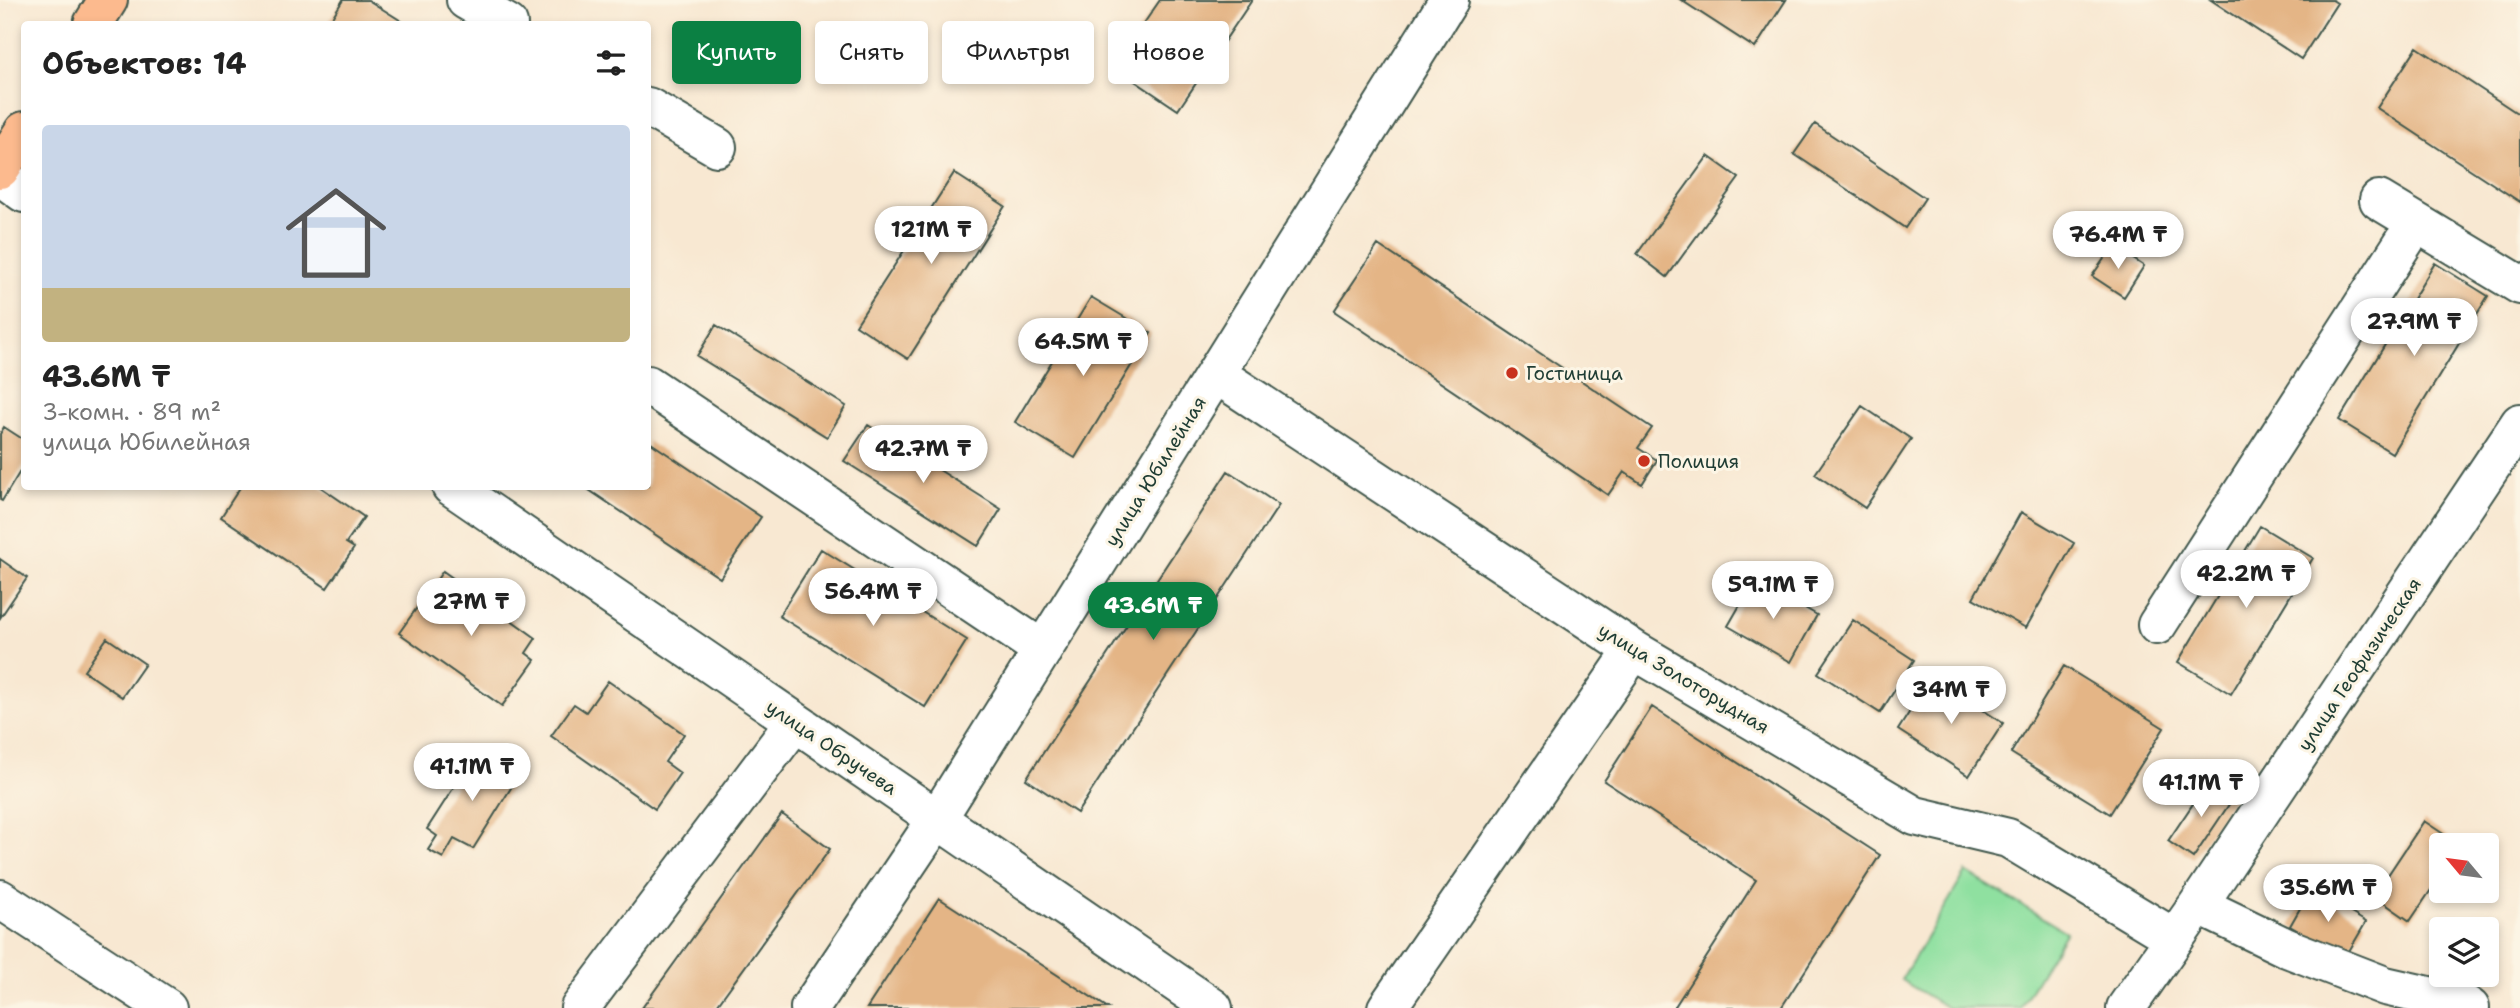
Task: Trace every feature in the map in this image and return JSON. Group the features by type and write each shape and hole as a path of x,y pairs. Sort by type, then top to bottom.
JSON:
{"main road":[{"path":"95,21 108,0"},
{"path":"0,169 21,136"}],"street":[{"name":"улица Юбилейная","path":"810,1008 937,819 1449,0"},
{"path":"468,7 501,21"},
{"path":"651,109 717,147"},
{"path":"0,176 21,191"},
{"path":"2379,200 2520,285"},
{"path":"2157,625 2416,223"},
{"name":"улица Золоторудная","path":"1216,374 1634,650 1915,816 2008,838 2174,938"},
{"path":"651,387 1043,650"},
{"name":"улица Геофизическая","path":"2126,1008 2198,905 2520,423"},
{"name":"улица Обручева","path":"458,490 1213,1008"},
{"path":"1387,1008 1634,650"},
{"path":"580,1008 795,722"},
{"path":"0,899 167,1008"},
{"path":"2198,905 2287,948 2385,986 2464,1004 2470,1008"}],"green space":[{"path":"1966,872 2066,932 2020,1008 1948,1008 1901,980"}],"building":[{"path":"343,0 368,0 401,21 330,21"},
{"path":"1160,0 1252,0 1229,34 1229,21 1146,21"},
{"path":"1681,0 1786,0 1755,48"},
{"path":"2211,0 2332,0 2337,3 2301,59"},
{"path":"2417,47 2520,115 2520,202 2377,108"},
{"path":"1139,84 1195,84 1178,110"},
{"path":"1815,124 1925,198 1905,228 1794,154"},
{"path":"1708,156 1739,178 1667,277 1637,254"},
{"path":"954,173 1005,206 908,359 856,325"},
{"path":"1378,245 1652,428 1638,448 1657,460 1642,484 1624,472 1608,495 1334,311"},
{"path":"2113,246 2144,266 2124,297 2092,276"},
{"path":"2435,263 2488,296 2392,453 2339,420"},
{"path":"1091,297 1151,333 1075,458 1015,422"},
{"path":"716,325 846,406 827,437 697,356"},
{"path":"1862,406 1911,439 1865,508 1815,474"},
{"path":"868,425 1001,509 978,546 844,461"},
{"path":"4,427 21,438 21,470 2,501 0,500 0,434"},
{"path":"651,443 761,517 720,578 589,490 651,490"},
{"path":"1228,471 1279,505 1077,813 1026,779"},
{"path":"238,490 325,490 364,517 346,543 354,548 327,588 221,517"},
{"path":"2021,512 2074,543 2026,628 1973,598"},
{"path":"2260,526 2313,558 2231,694 2178,662"},
{"path":"821,549 967,640 925,707 779,616"},
{"path":"0,559 27,578 0,618"},
{"path":"443,571 536,638 526,653 535,660 502,706 399,633"},
{"path":"1755,579 1817,615 1791,662 1728,626"},
{"path":"1853,620 1914,660 1880,713 1818,673"},
{"path":"107,638 145,664 122,697 84,671"},
{"path":"2064,666 2164,728 2110,814 2011,753"},
{"path":"1932,677 2003,723 1969,776 1898,730"},
{"path":"608,681 684,734 665,762 680,773 655,809 551,736 574,704 586,712"},
{"path":"1652,707 1880,855 1781,1008 1674,1008 1756,880 1604,781"},
{"path":"479,748 519,775 473,849 454,839 443,858 428,850 437,836 427,829"},
{"path":"2209,780 2234,797 2193,858 2168,841"},
{"path":"782,814 830,849 715,1008 642,1008"},
{"path":"2424,821 2442,833 2429,833 2429,893 2410,921 2374,896"},
{"path":"2311,889 2366,922 2345,958 2290,926"},
{"path":"939,898 1108,1008 867,1008"}],"place":[{"name":"Гостиница","path":"1512,373"},
{"name":"Полиция","path":"1644,461"}]}
